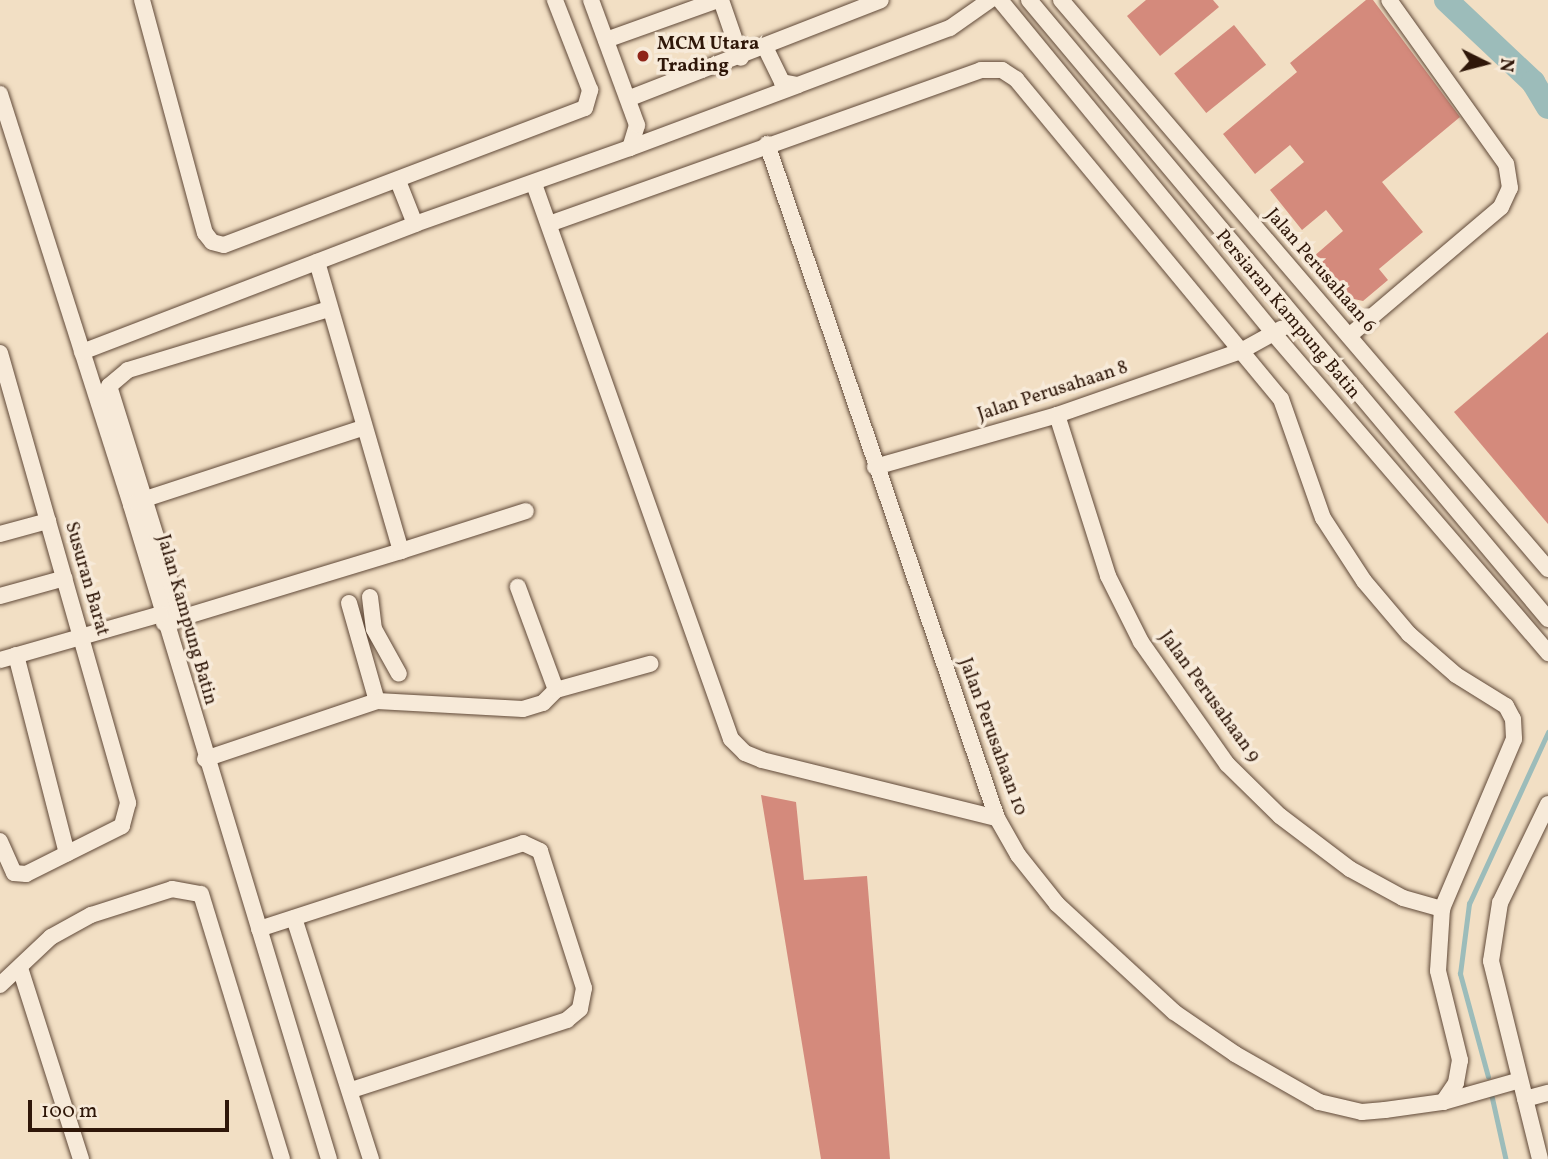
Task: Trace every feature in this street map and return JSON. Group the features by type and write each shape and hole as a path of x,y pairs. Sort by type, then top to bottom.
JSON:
{"street":[{"path":"142,0 205,233 212,242 224,245 585,108 590,90 555,0"},
{"path":"591,0 638,125 630,148"},
{"path":"606,40 720,0 741,58"},
{"path":"630,98 741,58 881,0"},
{"path":"82,352 415,224 534,184 950,28 990,0"},
{"name":"Persiaran Kampung Batin","path":"1000,0 1274,334 1548,653"},
{"name":"Persiaran Kampung Batin","path":"1029,0 1548,619"},
{"name":"Jalan Perusahaan 6","path":"1061,0 1548,569"},
{"path":"1349,336 1501,207 1510,188 1506,164 1389,0"},
{"path":"766,48 782,82 799,85"},
{"path":"549,224 981,69 1002,70 1016,79 1281,399 1323,518 1364,581 1409,634 1456,675 1506,706 1513,719 1514,739 1442,909 1438,971 1460,1060 1456,1083 1443,1102"},
{"name":"Jalan Kampung Batin","path":"0,94 82,352 137,500 163,619 329,1159"},
{"name":"Jalan Perusahaan 10","path":"767,144 875,467 997,818 1018,855 1057,904 1174,1012 1236,1054 1318,1102 1362,1112 1443,1102 1520,1080"},
{"path":"398,181 415,224"},
{"path":"534,184 731,739 744,752 762,760 997,818"},
{"path":"317,262 363,428 401,551"},
{"path":"181,617 137,500 109,386 117,375 329,309"},
{"name":"Jalan Perusahaan 8","path":"875,467 1057,415 1241,351 1274,334 1293,318"},
{"name":"Susuran Barat","path":"0,353 128,803 128,817 122,826 67,854"},
{"name":"Jalan Perusahaan 9","path":"1057,415 1108,576 1141,642 1227,764 1280,816 1350,869 1403,898 1442,909"},
{"path":"137,500 363,428"},
{"path":"0,841 14,873 26,874 67,854 8,658 81,638 181,617 526,511"},
{"path":"0,534 48,521"},
{"path":"0,596 65,578"},
{"path":"518,587 556,690"},
{"path":"370,597 366,630 377,701"},
{"path":"349,603 399,674"},
{"path":"205,759 377,701 523,709 543,703 556,690 650,664"},
{"path":"1540,1159 1494,978 1494,923 1548,804"},
{"path":"259,929 523,843 540,851 546,862 584,988 580,1009 567,1020 351,1090"},
{"path":"0,985 51,937 91,915 172,889 201,894 282,1159"},
{"path":"294,918 371,1159"},
{"path":"20,968 81,1159"},
{"path":"1525,1099 1548,1093"}],"building":[{"path":"1146,0 1213,0 1219,7 1160,56 1127,16"},
{"path":"1366,0 1373,0 1460,117 1382,182 1423,232 1379,269 1388,280 1363,301 1345,297 1313,257 1343,231 1326,210 1302,230 1270,190 1304,162 1290,145 1255,174 1223,134 1297,72 1290,63"},
{"path":"1234,25 1266,65 1206,113 1174,73"},
{"path":"1548,332 1548,524 1454,412"},
{"path":"761,795 796,802 804,880 867,876 890,1159 821,1159"}],"waterway":[{"path":"1446,0 1533,82 1548,107"},
{"path":"1488,1077 1460,974 1469,904 1548,732"},
{"path":"1492,1096 1506,1159"}],"place":[{"name":"MCM Utara Trading","path":"643,56"}]}
